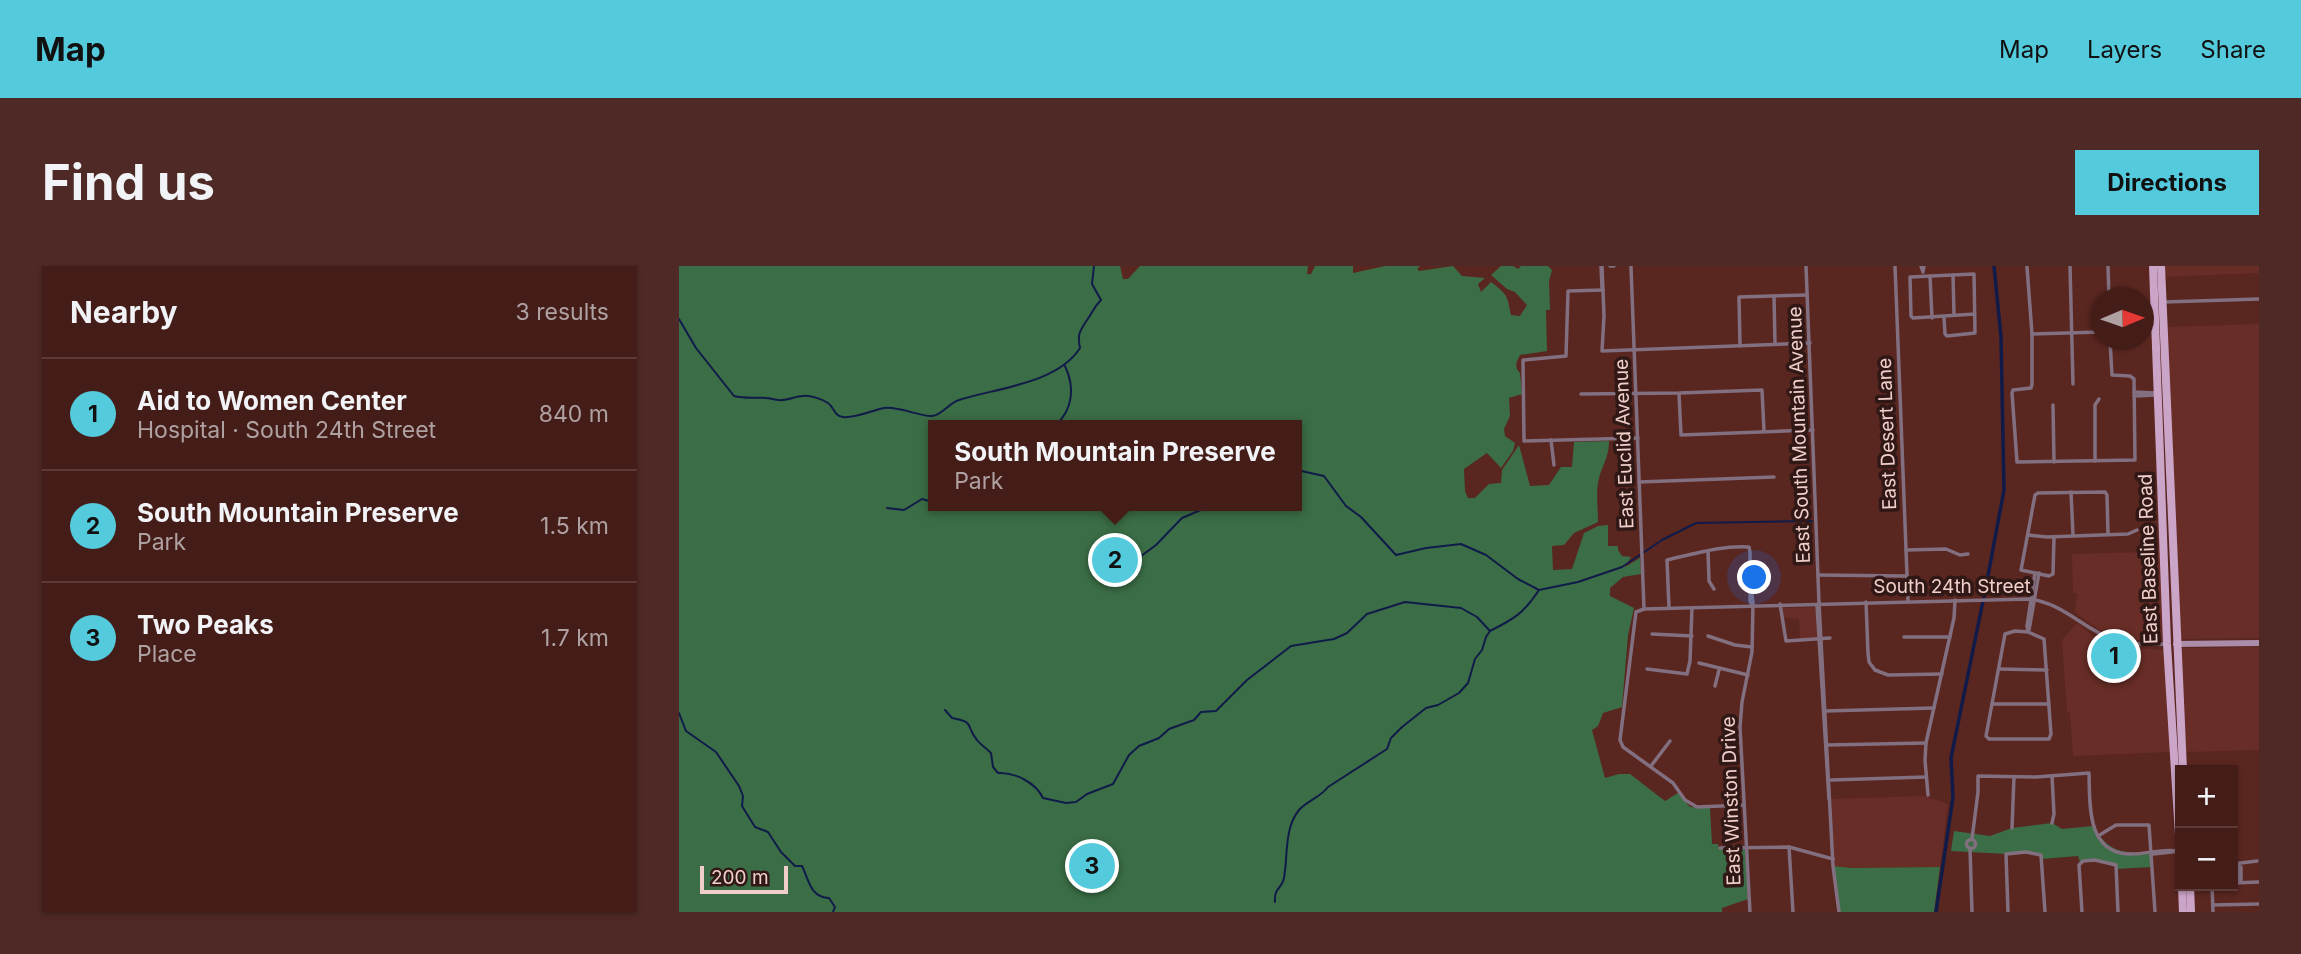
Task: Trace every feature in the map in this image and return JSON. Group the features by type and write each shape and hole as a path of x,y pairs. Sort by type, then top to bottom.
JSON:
{"main road":[{"name":"East Baseline Road","path":"2155,267 2157,296 2162,302 2161,393 2177,765"},
{"name":"East Baseline Road","path":"2155,267 2154,312 2160,344"},
{"path":"2154,312 2162,302"},
{"name":"South 24th Street","path":"2171,644 2259,643"},
{"name":"East Baseline Road","path":"2176,732 2182,765"},
{"path":"2182,891 2183,912"},
{"path":"2190,891 2191,912"}],"street":[{"path":"1602,266 1602,351 1810,343"},
{"name":"East Euclid Avenue","path":"1631,266 1644,609"},
{"name":"East South Mountain Avenue","path":"1806,266 1819,603 1833,859 1839,912"},
{"name":"East Desert Lane","path":"1895,266 1907,601"},
{"path":"1922,266 1923,274"},
{"path":"2070,266 2073,384"},
{"path":"2108,266 2109,287"},
{"path":"2027,267 2032,334 2031,388 2013,390 2017,462 2136,460 2132,377 2112,375 2111,350"},
{"path":"1944,317 1947,336 1975,333 1975,314 1974,274 1923,274 1910,277 1913,318 1975,314"},
{"path":"1954,275 1954,315"},
{"path":"1930,276 1932,317"},
{"path":"1603,290 1568,291 1566,356 1523,359 1524,440 1638,438"},
{"path":"1740,346 1739,297 1807,295"},
{"path":"1774,296 1775,344"},
{"path":"2162,302 2259,299"},
{"path":"2032,334 2091,332"},
{"path":"1581,394 1762,390 1764,431"},
{"path":"2134,394 2153,391 2161,393"},
{"path":"1679,393 1681,435 1813,430"},
{"path":"2095,461 2095,405 2098,399"},
{"path":"2053,405 2054,462"},
{"path":"1551,440 1554,465"},
{"path":"1639,482 1775,477"},
{"path":"2071,492 2073,536"},
{"path":"2054,537 2053,574 2021,570 2035,495 2105,492 2108,495 2108,534"},
{"path":"2027,535 2054,537 2128,534 2137,530"},
{"name":"East Winston Drive","path":"1708,551 1749,547 1752,647 1742,702 1741,727 1750,912"},
{"path":"1906,550 1945,549 1960,555 1968,554"},
{"path":"1669,608 1667,560 1708,551 1709,581 1714,589"},
{"path":"2028,632 2037,573"},
{"path":"1818,575 1856,578 1907,576"},
{"name":"South 24th Street","path":"1651,766 1623,747 1619,740 1636,612 1644,609 2033,599 2063,609 2090,628 2114,640 2130,644 2171,644"},
{"path":"1928,795 1926,743 1950,637 1955,600"},
{"path":"1866,602 1869,662 1875,670 1888,675 1942,674"},
{"path":"1780,604 1786,641 1830,638"},
{"path":"1647,669 1687,674 1692,636 1692,608"},
{"path":"2015,631 2028,632 2044,639 2050,738 1998,740 1987,737 2005,634 2015,631"},
{"path":"1652,634 1692,636"},
{"path":"1708,636 1735,645 1752,647"},
{"path":"1904,638 1950,637"},
{"path":"1699,663 1748,675"},
{"path":"1999,669 2047,670"},
{"path":"1715,686 1719,670"},
{"path":"1870,674 1875,670"},
{"path":"1823,673 1832,673"},
{"path":"1991,704 2049,704"},
{"path":"1825,711 1934,708"},
{"path":"1670,741 1651,766 1673,783 1690,805 1744,805"},
{"path":"1827,745 1926,743"},
{"path":"1972,912 1970,848 1975,845 1972,839 1978,776 2089,773 2091,820 2098,836 2107,846 2119,852 2175,854 2180,851 2151,853"},
{"path":"2052,776 2052,823"},
{"path":"1829,780 1927,777"},
{"path":"2012,828 2014,777"},
{"path":"2098,836 2116,825 2149,825 2155,912"},
{"path":"1720,848 1789,847 1833,859"},
{"path":"1789,847 1793,912"},
{"path":"2008,912 2006,854 2026,852 2041,855 2045,912"},
{"path":"2082,912 2080,862 2095,860 2116,865 2118,912"},
{"path":"2257,861 2239,864 2240,882 2259,882"},
{"path":"2212,891 2213,912"},
{"path":"2213,905 2259,904"}],"shaded area":[{"path":"2163,266 2259,266 2259,273 2164,277"},
{"path":"2259,324 2259,638 2180,639 2165,327"},
{"path":"2146,549 2161,549 2162,640 2136,640 2114,636 2092,625 2075,612 2077,593 2073,593 2072,554 2146,552"},
{"path":"1815,607 1817,638 1800,638 1799,619 1783,618 1783,608"},
{"path":"2077,623 2094,637 2114,646 2164,650 2171,752 2073,756 2062,640"},
{"path":"2259,647 2259,750 2186,752 2179,650"},
{"path":"1925,796 1948,804 1940,867 1833,866 1830,799"}],"green space":[{"path":"679,266 1120,266 1123,279 1128,279 1140,266 1308,266 1307,274 1311,274 1315,266 1353,266 1353,273 1385,266 1420,266 1417,269 1419,271 1453,266 1462,276 1485,278 1478,284 1481,292 1491,282 1506,296 1511,315 1520,316 1527,305 1515,292 1507,289 1491,275 1501,266 1518,269 1521,266 1548,266 1552,270 1549,281 1550,310 1546,310 1547,351 1520,355 1517,363 1522,394 1509,398 1510,416 1504,429 1505,436 1515,443 1513,451 1501,468 1487,453 1464,469 1465,491 1468,498 1475,498 1489,484 1501,483 1502,470 1519,445 1530,486 1549,485 1561,467 1572,467 1574,442 1609,441 1598,483 1598,522 1574,533 1564,545 1552,546 1553,570 1572,569 1584,533 1598,526 1608,525 1608,546 1618,546 1622,556 1631,557 1625,567 1640,558 1641,574 1623,577 1610,588 1610,596 1634,608 1628,635 1622,707 1603,713 1598,726 1592,730 1605,778 1630,774 1665,801 1678,793 1690,807 1710,808 1712,844 1718,844 1719,849 1745,848 1748,899 1722,908 1722,912 679,912"},
{"path":"2052,823 2062,829 2093,826 2105,842 2117,850 2152,853 2152,867 2116,869 2115,865 2100,861 2080,862 2078,856 2042,859 2041,855 2026,852 2006,854 1951,851 1954,831 1990,836 2012,828"},
{"path":"1833,866 1940,867 1934,912 1839,912"}],"waterway":[{"path":"679,319 696,348 734,396 780,400 800,396 812,397 828,403 843,417 890,408 932,416 959,400 1041,377 1070,360 1080,348 1081,330 1101,300 1092,284 1094,266"},
{"path":"1984,597 2004,490 2001,337 1994,266"},
{"path":"1061,420 1071,397 1065,366"},
{"path":"1302,471 1324,476 1346,506 1361,517 1396,555 1461,544 1486,555 1518,579 1539,590 1578,582 1622,567 1662,540 1696,523 1812,521"},
{"path":"887,508 904,510 922,499 928,501"},
{"path":"1133,562 1156,545 1182,518 1198,511"},
{"path":"945,710 952,718 967,723 973,735 991,753 993,767 998,773 1011,774 1024,780 1043,798 1066,803 1076,802 1087,794 1113,784 1129,755 1139,746 1159,738 1169,729 1194,720 1201,712 1216,711 1247,680 1291,646 1334,639 1347,633 1367,614 1405,602 1461,608 1477,617 1490,631 1518,615 1539,590"},
{"path":"1936,912 1953,797 1951,758 1983,601"},
{"path":"1275,902 1276,893 1284,878 1291,825 1299,810 1328,787 1387,749 1391,738 1426,708 1438,705 1459,693 1468,683 1475,659 1490,631"},
{"path":"679,713 686,731 716,752 739,786 743,796 742,806 755,827 768,832 781,852 795,866 802,866 814,891 829,898 835,907 833,912"}],"place":[{"name":"South Mountain Preserve","path":"1115,560"},
{"name":"Aid to Women Center","path":"2114,656"},
{"name":"Two Peaks","path":"1092,866"}]}
